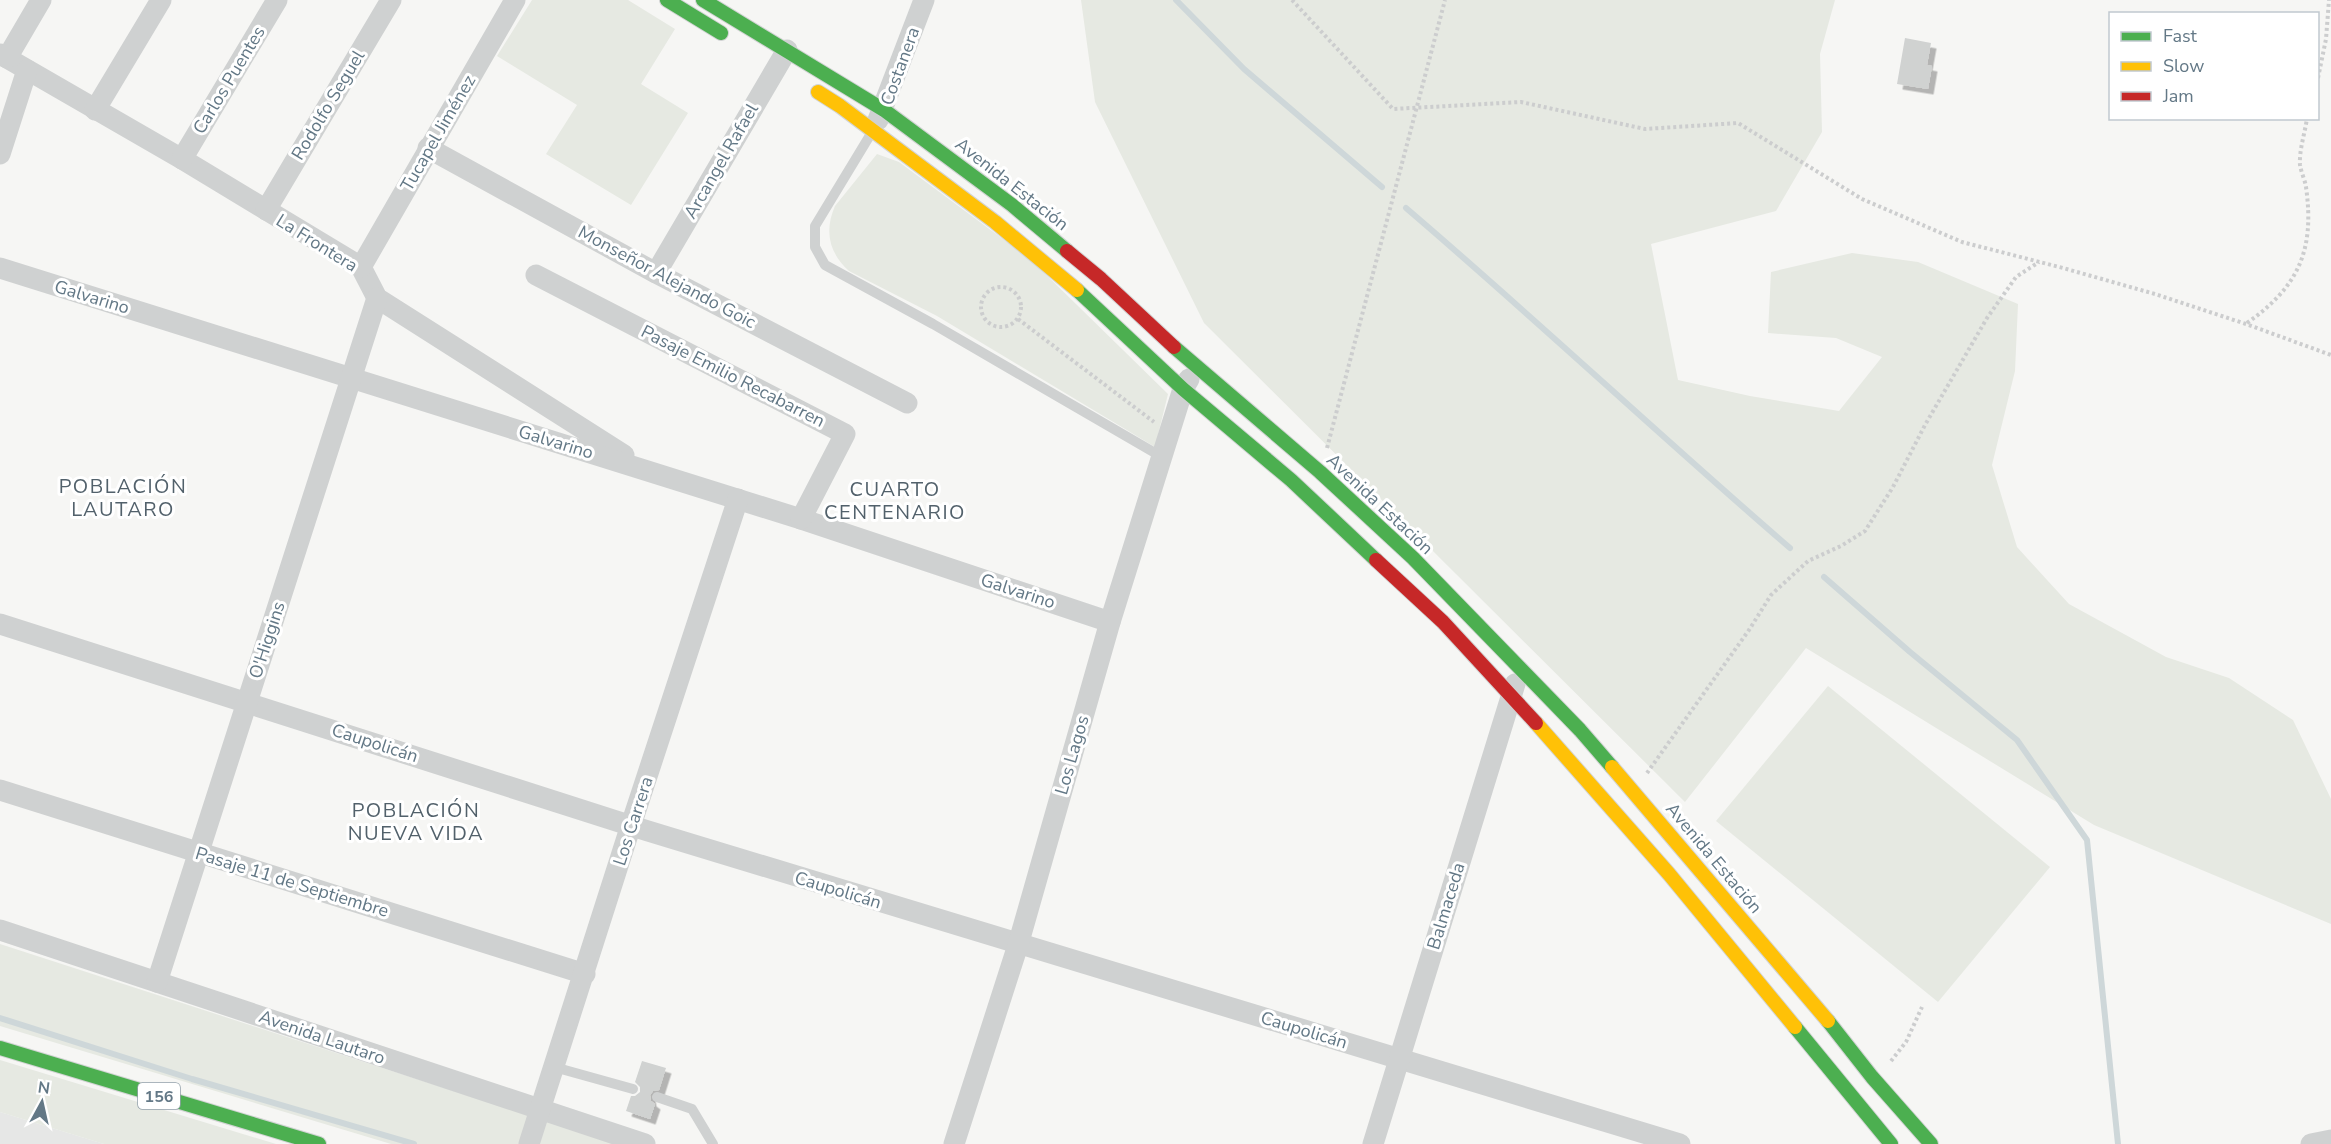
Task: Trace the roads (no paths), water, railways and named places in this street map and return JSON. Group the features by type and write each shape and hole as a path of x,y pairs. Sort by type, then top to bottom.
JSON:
{"main road":[{"path":"667,0 734,41"},
{"name":"Avenida Estación","path":"703,0 779,63 884,110 1012,205 1101,279 1196,368 1320,472 1413,558 1580,730 1634,791 1817,1006 1872,1077 1931,1144"},
{"path":"804,83 840,106 995,222 1084,297 1183,389 1291,480 1443,622 1511,694 1676,882 1891,1144"},
{"name":"156","path":"0,1048 319,1144"}],"street":[{"path":"3,56 41,0"},
{"path":"95,110 161,0"},
{"name":"Carlos Puentes","path":"182,159 277,0"},
{"name":"Rodolfo Seguel","path":"266,210 391,0"},
{"name":"Tucapel Jiménez","path":"361,267 515,0"},
{"name":"Costanera","path":"873,131 884,110 924,0"},
{"name":"La Frontera","path":"3,56 182,159 361,267 376,298"},
{"name":"Arcangel Rafael","path":"656,273 779,63"},
{"path":"0,154 27,70"},
{"name":"Monseñor Alejando Goic","path":"428,148 656,273 907,403"},
{"name":"Galvarino","path":"0,268 648,470 1110,622"},
{"name":"Pasaje Emilio Recabarren","path":"536,275 845,434 801,519"},
{"path":"376,298 648,470"},
{"name":"O'Higgins","path":"157,982 376,298"},
{"name":"Los Lagos","path":"954,1144 1018,945 1110,622 1161,457 1183,389 1196,368"},
{"name":"Los Carrera","path":"529,1144 585,974 630,825 738,499"},
{"name":"Caupolicán","path":"0,624 630,825 1018,945 1680,1144"},
{"name":"Balmaceda","path":"1373,1144 1520,669"},
{"name":"Pasaje 11 de Septiembre","path":"0,790 585,974"},
{"path":"1614,811 1634,791"},
{"name":"Avenida Lautaro","path":"0,930 645,1144"},
{"path":"2311,1144 2331,1140"}],"lane":[{"path":"873,131 815,226 815,247 825,266 933,324 1161,457"},
{"path":"554,1066 633,1089"},
{"path":"657,1097 692,1109 712,1144"}],"waterway":[{"path":"1176,0 1244,69 1382,187"},
{"path":"1406,208 1790,548"},
{"path":"1824,577 1910,652 2017,740 2087,840 2118,1144"},
{"path":"0,1018 192,1079 414,1144"}],"district":[{"name":"POBLACIÓN LAUTARO","path":"123,498"},
{"name":"CUARTO CENTENARIO","path":"895,500"},
{"name":"POBLACIÓN NUEVA VIDA","path":"416,822"}]}
